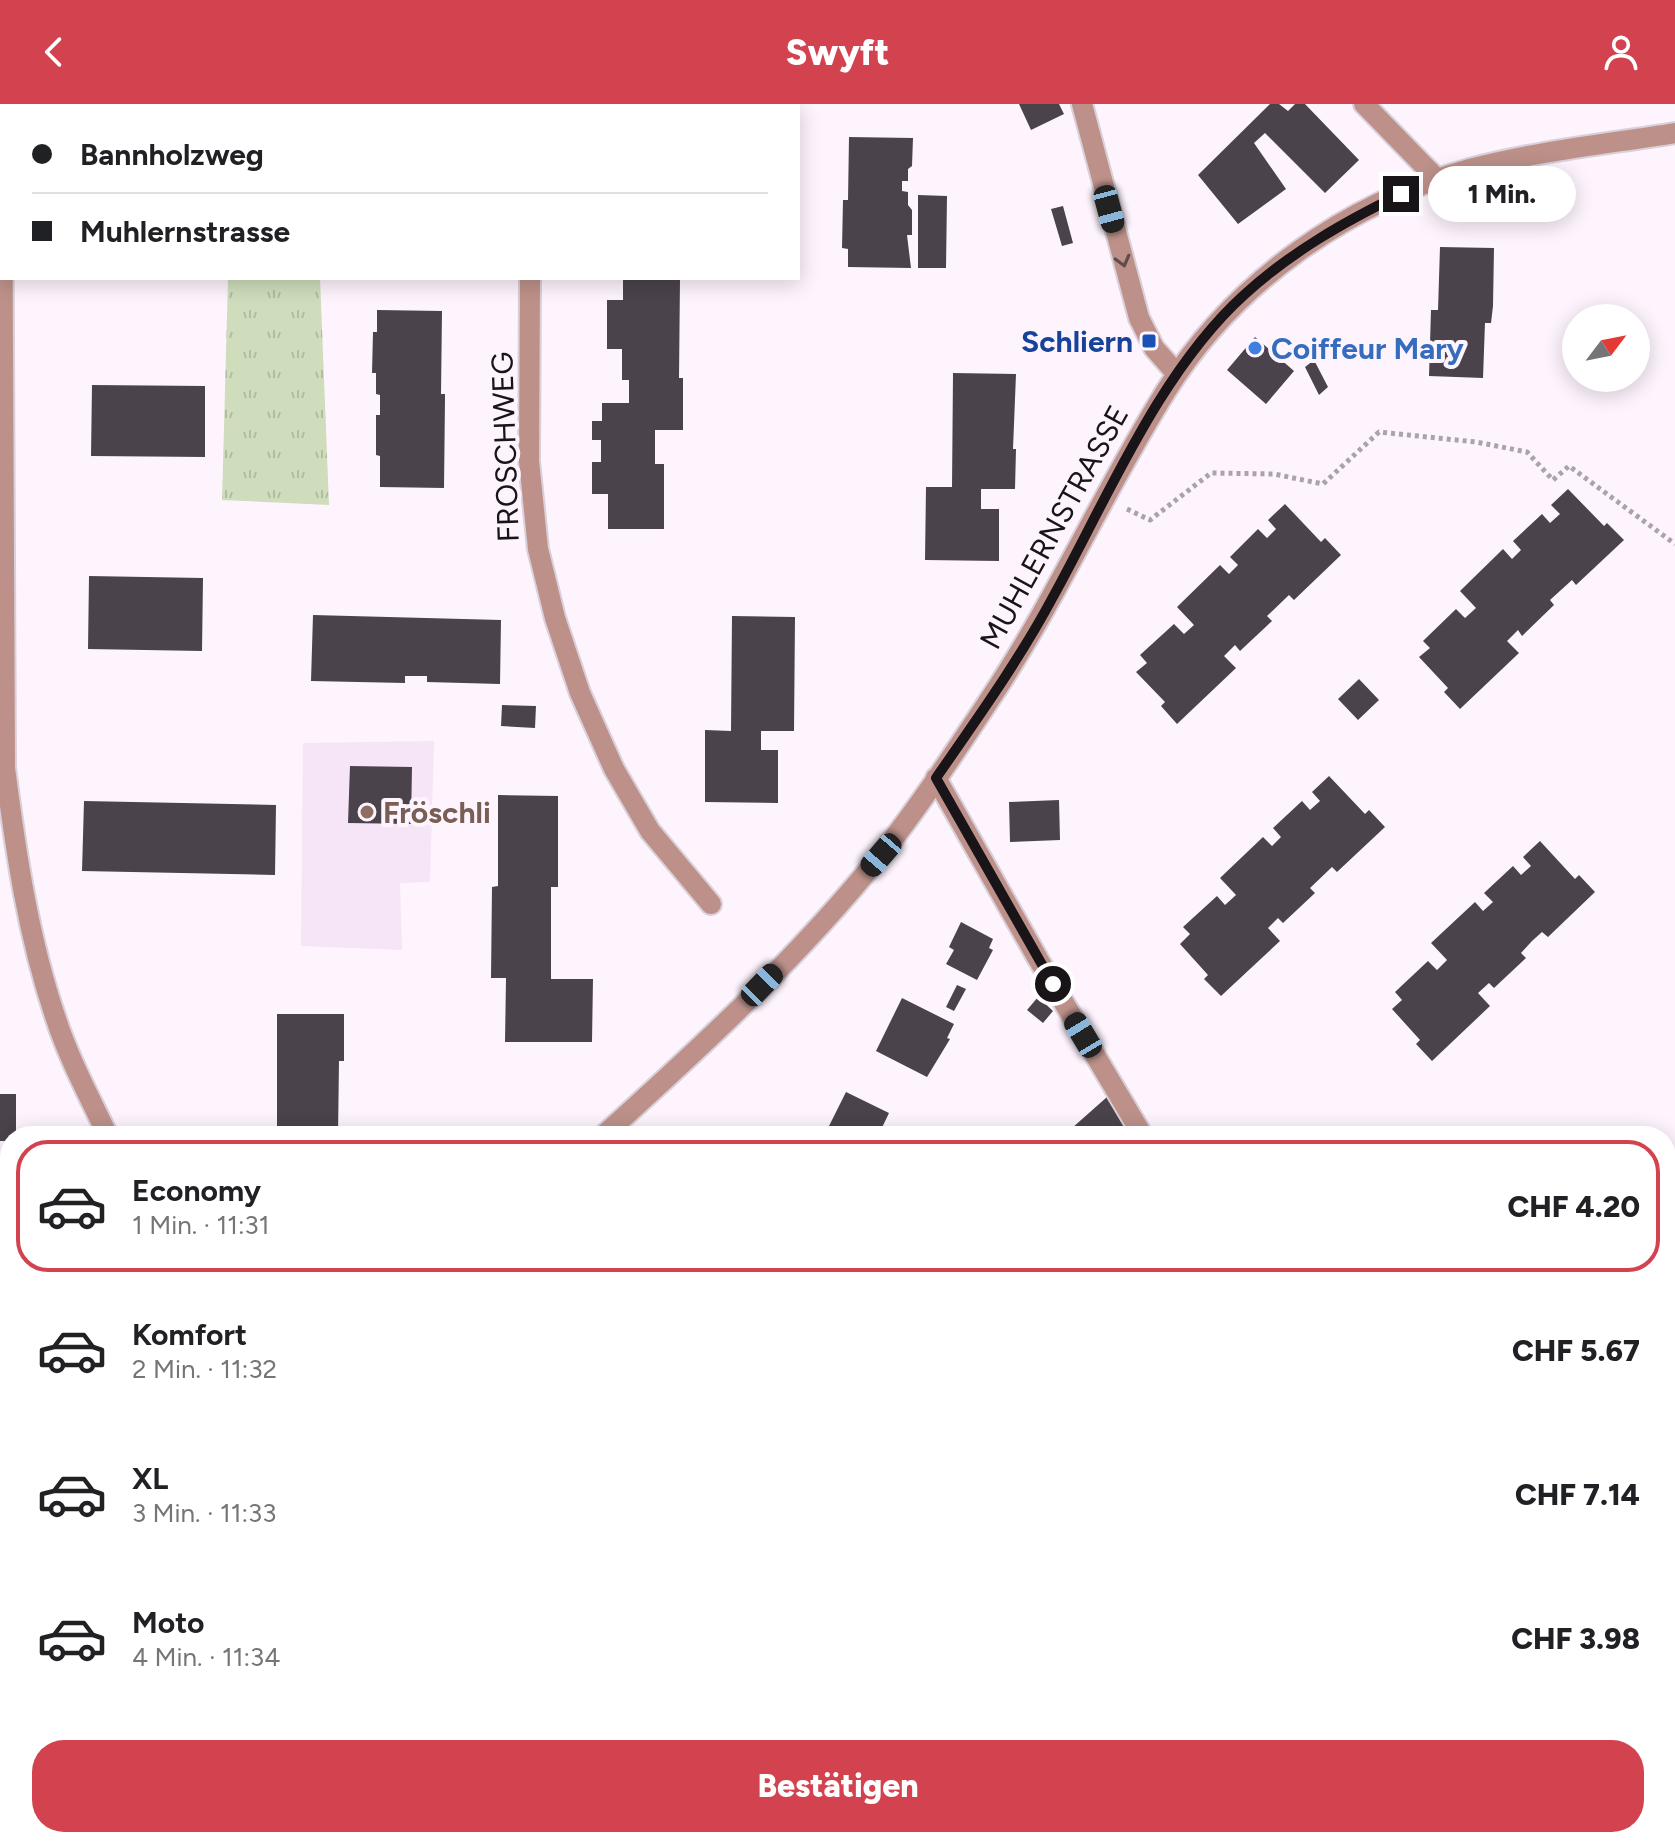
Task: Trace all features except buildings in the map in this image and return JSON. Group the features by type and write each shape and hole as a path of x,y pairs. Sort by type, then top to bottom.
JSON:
{"street":[{"path":"1082,104 1139,318 1154,348 1177,374"},
{"path":"1364,104 1438,180"},
{"name":"MUHLERNSTRASSE","path":"617,1126 718,1031 828,917 881,855 991,698 1052,599 1177,374 1213,327 1243,296 1289,257 1338,225 1401,194 1438,180 1511,160 1675,133"},
{"path":"3,280 5,768 17,867 33,943 56,1021 103,1126"},
{"name":"FROSCHWEG","path":"530,280 529,461 538,549 555,618 580,693 614,769 650,831 711,904"},
{"path":"936,778 1137,1126"}],"path":[{"path":"1106,499 1150,520 1211,473 1274,474 1323,484 1379,432 1395,433 1476,442 1527,452 1553,480 1569,466 1675,544"}],"shaded area":[{"name":"Fröschli","path":"434,741 430,882 400,883 402,950 301,946 303,743"}],"green space":[{"path":"228,280 320,280 329,505 222,500"}],"place":[{"name":"Schliern","path":"1149,341"},
{"name":"Coiffeur Mary","path":"1255,348"},
{"name":"Fröschli","path":"367,812"}],"route":[{"path":"1053,984 936,778 991,698 1052,599 1143,430 1193,352 1243,296 1289,257 1338,225 1401,194"}]}
